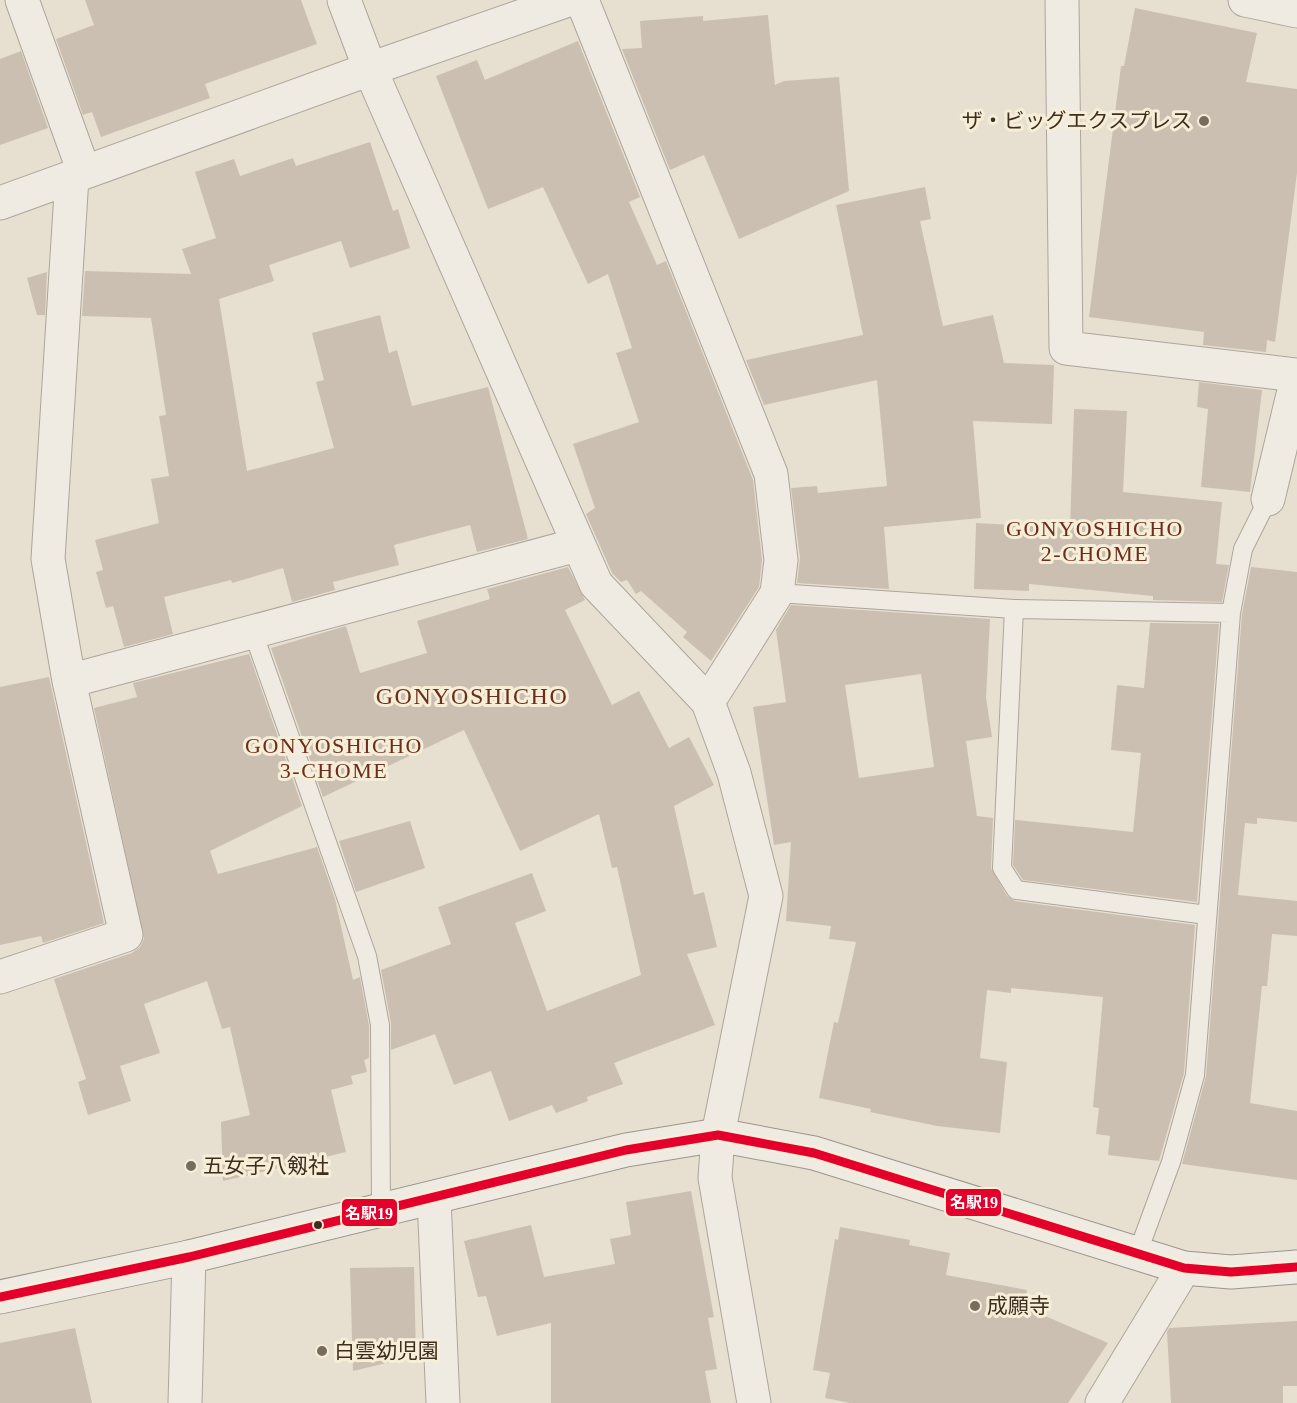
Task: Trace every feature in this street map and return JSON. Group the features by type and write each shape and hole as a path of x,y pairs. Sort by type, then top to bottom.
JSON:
{"street":[{"path":"0,976 126,935 69,681 48,560 78,175 22,0"},
{"path":"344,0 370,69 596,584 708,702 734,773 766,896 718,1135 715,1178 754,1403"},
{"path":"0,203 568,0"},
{"path":"582,0 771,474 781,560 777,593 708,702"},
{"path":"1062,0 1066,348 1297,376 1268,499"},
{"path":"1245,0 1297,11"},
{"path":"69,681 577,545"},
{"path":"0,1297 189,1257 626,1150 718,1135 814,1153 1184,1268 1231,1272 1297,1267"},
{"path":"434,1198 443,1403"},
{"path":"184,1403 189,1257"},
{"path":"1102,1403 1184,1268"}],"lane":[{"path":"1138,1252 1171,1162 1195,1075 1231,613 1243,549 1268,499"},
{"path":"777,593 1014,609 1231,613"},
{"path":"1014,609 1002,868 1016,890 1207,915"},
{"path":"253,632 367,956 380,1025 381,1210"}],"building":[{"path":"85,0 301,0 317,44 205,84 210,98 101,137 92,112 83,115 56,39 94,25"},
{"path":"1135,8 1257,33 1246,82 1297,89 1297,173 1275,342 1267,340 1266,352 1203,345 1204,332 1089,317 1121,66 1124,66"},
{"path":"768,15 775,85 784,81 839,77 849,191 739,239 704,155 670,170 622,49 642,48 640,21 703,16 703,21"},
{"path":"578,41 640,197 629,202 657,265 666,261 753,480 762,560 759,587 711,661 683,637 687,632 641,591 636,594 627,580 621,582 612,573 586,514 595,508 573,444 639,422 616,353 632,348 608,274 588,284 543,187 488,209 436,76 477,60 485,80"},
{"path":"21,51 48,128 0,145 0,59"},
{"path":"370,142 393,211 398,209 410,248 350,268 341,241 269,265 274,281 219,299 247,471 334,448 316,382 324,380 312,333 380,315 389,353 397,350 412,406 488,387 528,539 477,552 470,525 394,545 399,565 333,582 335,590 292,602 283,568 232,583 231,580 164,597 173,634 124,647 113,606 106,608 96,572 103,570 95,540 159,523 151,479 169,476 159,416 166,415 151,318 82,316 85,271 191,274 182,249 216,238 195,172 234,159 240,176 293,158 296,166"},
{"path":"925,187 931,219 920,221 943,326 993,315 1004,363 1054,365 1052,424 973,421 981,518 884,527 889,589 797,583 800,558 791,488 817,486 818,493 887,486 877,380 764,405 746,360 863,335 836,205"},
{"path":"47,272 45,315 37,315 27,278"},
{"path":"1199,382 1262,390 1250,492 1201,487 1208,409 1197,407"},
{"path":"1074,409 1127,411 1123,492 1222,502 1216,564 1229,565 1222,602 1153,600 1153,596 1029,584 1029,591 974,589 976,523 1070,528"},
{"path":"568,567 585,600 565,610 612,705 639,691 669,748 689,737 714,785 674,806 694,895 704,892 717,947 687,954 715,1025 614,1063 623,1084 587,1097 588,1101 556,1113 552,1105 509,1121 491,1071 454,1085 435,1034 391,1050 391,1023 381,970 451,944 438,907 532,873 546,911 515,923 547,1011 641,975 617,867 612,868 599,814 520,851 464,730 323,797 271,648 346,626 360,673 427,653 417,621 490,599 487,589"},
{"path":"1251,567 1297,572 1297,822 1257,818 1257,824 1245,823 1238,895 1297,901 1297,936 1272,934 1267,986 1262,986 1250,1103 1297,1111 1297,1180 1182,1164 1206,1076 1242,614"},
{"path":"791,605 990,619 986,698 992,737 966,741 977,816 993,818 991,868 1007,896 1015,901 1195,925 1184,1073 1159,1161 1108,1155 1110,1136 1096,1134 1099,1108 1093,1107 1103,997 1011,988 1011,993 987,990 980,1058 1007,1062 1000,1133 937,1126 870,1112 871,1109 819,1098 834,1022 838,1023 856,942 829,939 831,926 786,921 791,842 774,845 753,707 786,702 776,630","holes":["921,674 934,767 859,778 845,685"]},
{"path":"1150,623 1219,624 1197,902 1023,880 1013,865 1015,820 1133,832 1141,753 1111,750 1117,685 1144,688"},
{"path":"249,654 302,806 210,851 218,874 317,847 335,899 353,980 360,977 369,1026 369,1058 364,1060 367,1072 351,1076 353,1084 331,1090 346,1152 223,1181 221,1122 250,1115 230,1027 222,1029 207,981 144,1004 160,1053 120,1066 131,1101 88,1115 78,1082 86,1079 54,979 132,953 140,947 144,939 94,708 137,697 133,683"},
{"path":"49,677 104,923 43,943 41,936 0,945 0,687"},
{"path":"410,821 425,868 356,892 339,841"},
{"path":"691,1191 714,1317 708,1318 717,1369 705,1371 711,1403 551,1403 551,1323 497,1336 486,1296 478,1297 464,1241 531,1225 544,1277 615,1264 610,1239 631,1235 626,1202"},
{"path":"840,1227 910,1240 909,1245 950,1253 946,1275 1027,1290 1024,1307 1108,1343 1068,1403 850,1403 825,1398 830,1373 813,1370 835,1239 838,1240"},
{"path":"414,1267 416,1356 353,1371 350,1268"},
{"path":"1297,1321 1297,1386 1283,1386 1283,1403 1171,1403 1167,1332 1169,1328"},
{"path":"75,1328 92,1403 0,1403 0,1343"}],"transit line":[{"name":"名駅19","path":"0,1297 189,1257 626,1150 718,1135 814,1153 1184,1268 1231,1272 1297,1267"}],"place":[{"name":"ザ・ビッグエクスプレス","path":"1204,121"},
{"name":"五女子八剱社","path":"191,1166"},
{"name":"成願寺","path":"975,1306"},
{"name":"白雲幼児園","path":"322,1351"}],"district":[{"name":"GONYOSHICHO 2-CHOME","path":"1095,540"},
{"name":"GONYOSHICHO","path":"472,696"},
{"name":"GONYOSHICHO 3-CHOME","path":"334,758"}]}
